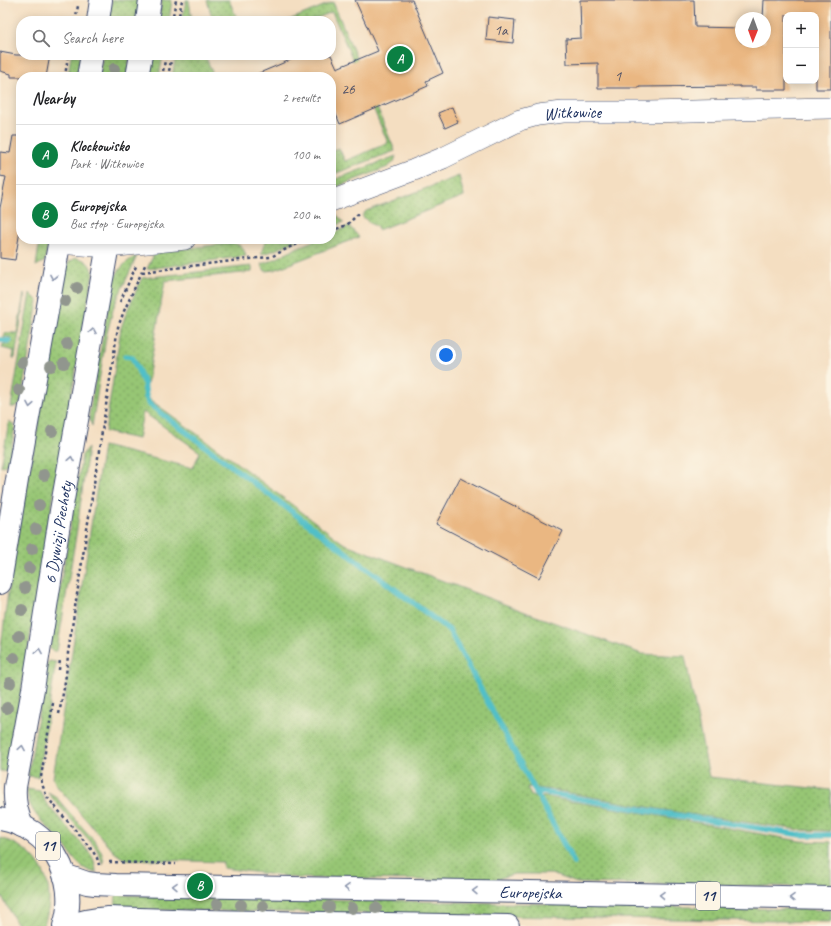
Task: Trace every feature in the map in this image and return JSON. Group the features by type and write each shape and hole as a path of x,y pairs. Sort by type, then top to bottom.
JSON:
{"main road":[{"path":"99,16 101,0"},
{"path":"148,16 150,0"},
{"path":"89,72 91,60"},
{"path":"138,72 140,60"},
{"path":"0,583 58,244"},
{"name":"6 Dywizji Piechoty","path":"22,826 16,810 15,787 108,244"},
{"name":"11","path":"0,819 16,823 36,835 55,855 64,875 68,891 68,902 64,926"},
{"name":"Europejska","path":"64,875 95,884 831,898"},
{"name":"Europejska","path":"69,926 78,922 108,918 508,926"}],"street":[{"name":"Witkowice","path":"336,199 443,158 520,120 538,114 564,112 648,112 831,108"}],"path":[{"path":"76,16 79,0"},
{"path":"173,16 176,0"},
{"path":"179,16 182,0"},
{"path":"66,72 67,60"},
{"path":"163,72 165,60"},
{"path":"169,72 171,60"},
{"path":"142,272 271,257 298,244"},
{"path":"58,714 65,679 118,327 147,259"},
{"path":"117,308 138,261"},
{"path":"58,677 60,657"},
{"path":"54,700 41,777 44,792 49,800 95,854 99,866"},
{"path":"109,862 178,864"}],"green space":[{"path":"112,0 140,0 137,16 109,16"},
{"path":"162,0 172,0 170,16 159,16"},
{"path":"186,0 189,0 191,16 183,16"},
{"path":"207,0 229,0 236,16 212,16"},
{"path":"333,2 395,151 336,173 336,149 339,148 345,161 388,143 336,21 336,16 334,16 332,12 322,16 299,16"},
{"path":"70,60 80,60 78,72 69,72"},
{"path":"102,60 129,60 128,72 100,72"},
{"path":"151,60 162,60 160,72 149,72"},
{"path":"175,60 207,60 212,72 173,72"},
{"path":"396,156 394,162 388,167 336,187 336,179"},
{"path":"459,176 464,196 378,230 376,226 371,224 362,216 366,211"},
{"path":"336,214 344,222 336,225"},
{"path":"349,226 359,237 274,270 265,271 261,264 273,260 306,244 336,244 336,232"},
{"path":"39,244 48,244 45,261 36,266"},
{"path":"236,244 242,247 246,256 147,269 155,252"},
{"path":"264,244 289,244 276,250 261,254"},
{"path":"137,256 114,306 106,337 92,426 89,415 112,284 122,267 128,261"},
{"path":"76,258 87,262 93,273 45,544 8,772 0,771 0,654 8,592 65,270 69,262"},
{"path":"252,266 252,272 165,281 145,396 343,543 533,615 642,654 685,656 709,777 831,790 831,831 801,830 675,812 553,790 527,787 531,796 546,797 649,814 800,841 831,842 831,887 577,883 551,874 514,874 491,881 298,878 223,868 223,862 125,859 114,852 56,785 53,778 103,446 193,468 200,452 143,412 138,439 105,432 121,328 142,278"},
{"path":"30,293 38,301 20,404 11,407"},
{"path":"24,294 15,358 13,358 14,351 2,348 3,344 9,344 10,337 3,337 4,333 17,333"},
{"path":"9,421 15,426 9,463 1,467"},
{"path":"88,448 77,529 57,651 52,651 50,648 82,455"},
{"path":"50,661 56,662 38,777 28,776 47,663"},
{"path":"27,789 40,791 46,803 91,854 96,867 96,873 78,864 60,840 38,818 30,805"},
{"path":"48,792 55,796 97,844 103,857 103,865 96,848"},
{"path":"0,838 14,843 26,851 36,860 43,872 49,898 48,912 43,926 18,926 0,893"},
{"path":"116,895 831,910 831,922 115,909"}],"building":[{"path":"355,0 412,0 443,73 426,81 428,86 340,124 336,114 336,72 262,72 290,60 333,60 337,68 378,51"},
{"path":"580,0 694,0 695,27 735,28 735,48 771,48 771,12 763,12 764,0 831,0 831,89 816,89 816,84 819,84 819,12 783,12 783,84 786,84 786,90 756,90 756,87 740,86 598,88 598,63 567,64 566,39 581,38"},
{"path":"488,17 515,20 513,43 486,40"},
{"path":"0,52 16,55 16,60 49,60 47,72 16,72 16,77 11,77 11,74 0,71"},
{"path":"452,107 458,122 445,128 438,113"},
{"path":"13,136 16,136 16,244 18,244 15,260 0,258 0,208 6,177 0,176 0,152 10,153"},
{"path":"460,478 563,531 539,578 436,524"}],"waterway":[{"path":"0,340 10,341"},
{"path":"125,356 132,357 144,383 146,397 149,404 449,630 574,863"},
{"path":"536,791 801,835 831,835"}],"place":[{"name":"Klockowisko","path":"400,59"},
{"name":"Europejska","path":"200,886"}]}
